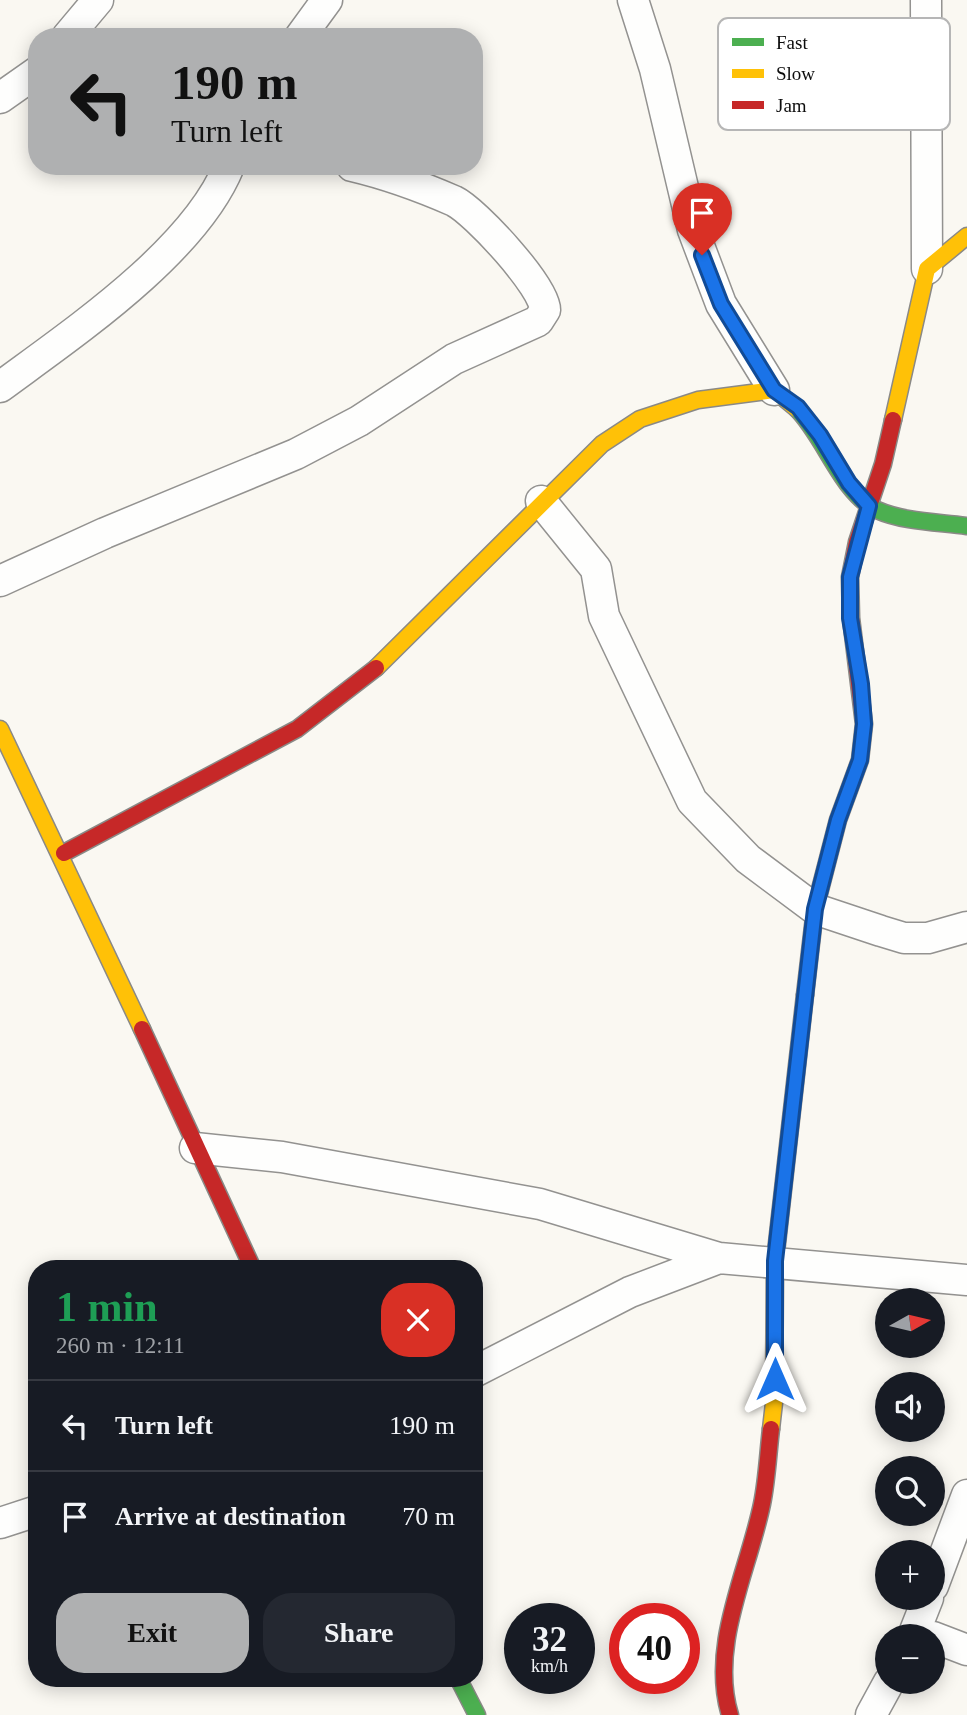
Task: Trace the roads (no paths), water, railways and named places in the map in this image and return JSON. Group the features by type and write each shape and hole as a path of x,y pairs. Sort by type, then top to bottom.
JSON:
{"street":[{"path":"75,28 98,0"},
{"path":"307,28 327,0"},
{"path":"633,0 655,69 693,230 721,304 774,390 798,407 820,435 849,483 869,506 894,514 967,526"},
{"path":"926,0 926,18"},
{"path":"0,98 28,78"},
{"path":"730,1715 724,1695 725,1646 762,1503 774,1403 775,1261 815,909 838,820 860,760 864,724 861,684 850,618 850,577 883,464 927,269 926,130"},
{"path":"0,387 100,313 156,262 202,213 224,175"},
{"path":"0,581 105,533 296,454 359,421 454,359 538,321 545,310 541,294 516,260 457,203 378,175"},
{"path":"927,269 967,236"},
{"path":"64,853 298,729 375,669 541,501 603,444 640,419 698,400 774,390"},
{"path":"541,501 596,569 604,616 692,801 748,859 815,909 904,938 928,938 967,927"},
{"path":"0,729 64,853 195,1148 249,1260"},
{"path":"195,1148 282,1157 540,1204 719,1258 967,1280"},
{"path":"483,1367 631,1292 719,1258"},
{"path":"945,1554 967,1495"},
{"path":"0,1523 28,1514"},
{"path":"945,1642 967,1650"},
{"path":"463,1687 477,1715"},
{"path":"871,1715 882,1694"}]}
